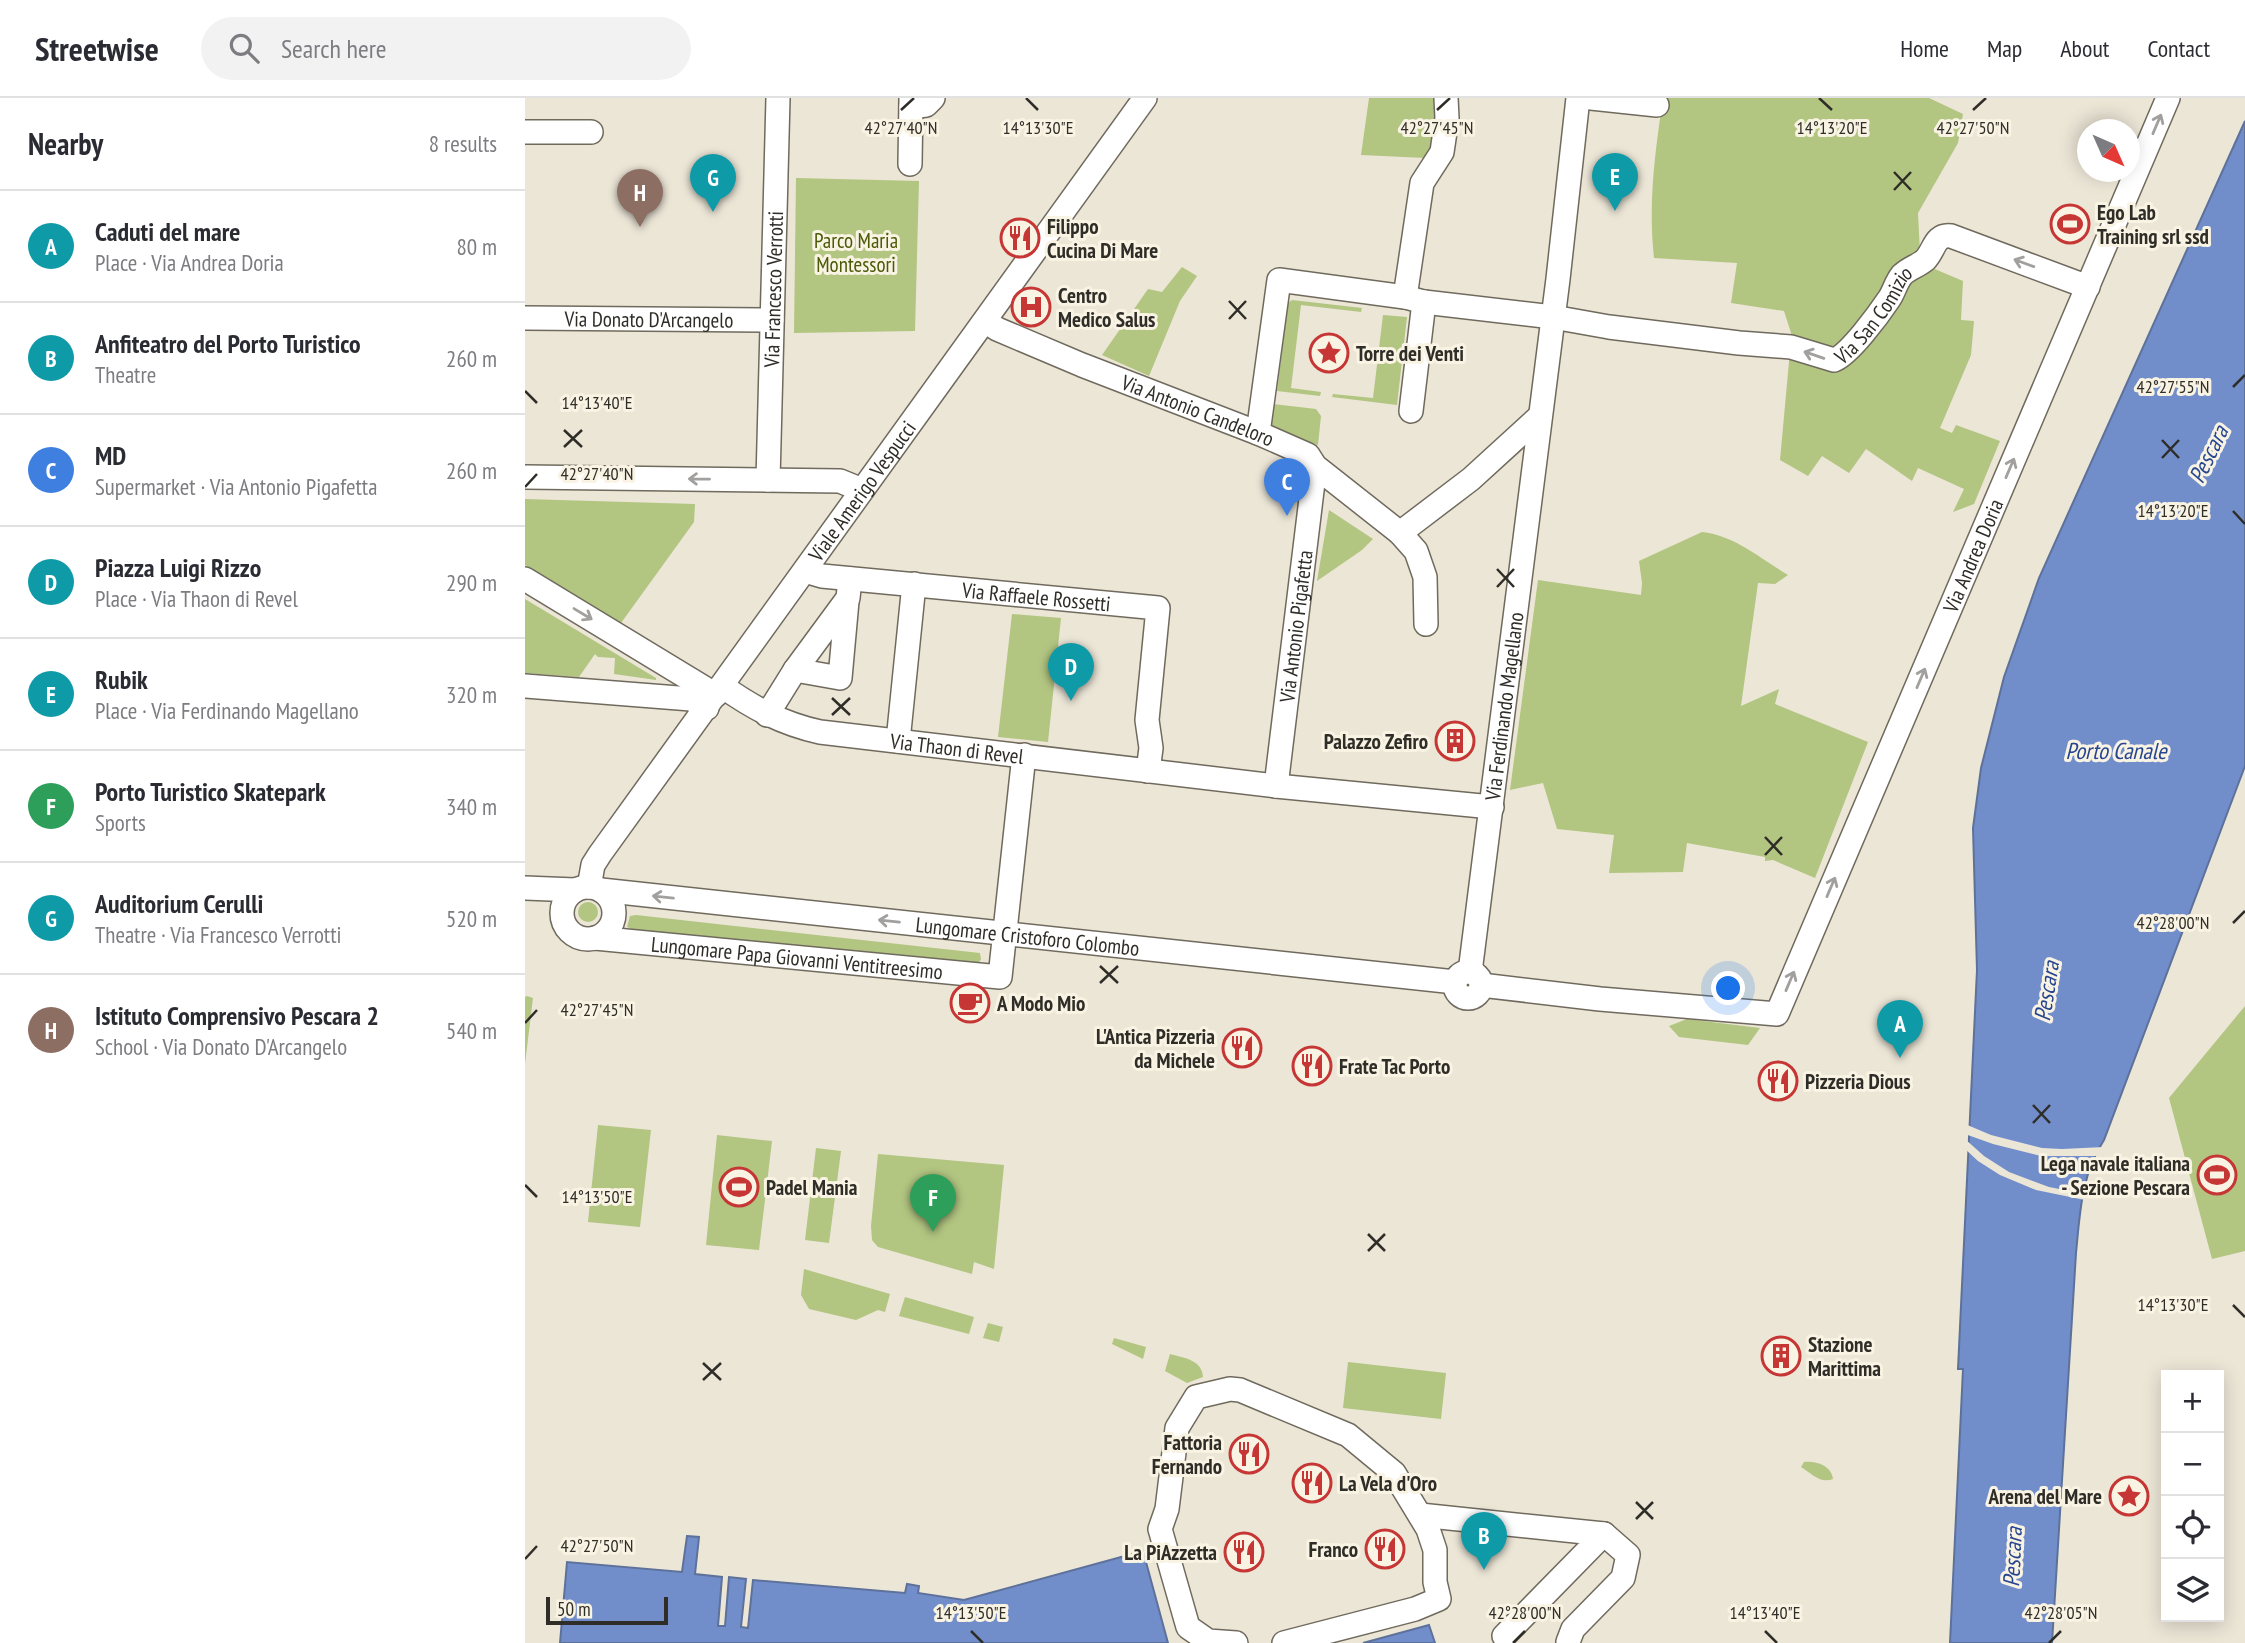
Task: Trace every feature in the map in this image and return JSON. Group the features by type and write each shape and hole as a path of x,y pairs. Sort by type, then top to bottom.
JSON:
{"street":[{"name":"Via Francesco Verrotti","path":"768,480 778,98"},
{"path":"910,164 911,103 921,107 933,98"},
{"name":"Viale Amerigo Vespucci","path":"588,889 593,865 600,854 1145,98"},
{"path":"1411,411 1414,300 1422,183 1442,152 1447,118 1446,98"},
{"name":"Via Ferdinando Magellano","path":"1469,979 1578,98"},
{"path":"1591,98 1657,105"},
{"name":"Via Andrea Doria","path":"1777,1014 2168,98"},
{"path":"525,132 591,132"},
{"name":"Via San Comizio","path":"1553,317 1609,327 1791,346 1828,359 1840,358 1889,299 1902,276 1926,259 1938,238 1943,235 2088,287"},
{"path":"1258,433 1279,280 1553,317"},
{"name":"Via Donato D'Arcangelo","path":"525,318 772,320"},
{"name":"Via Antonio Candeloro","path":"985,321 997,329 1082,365 1308,455 1315,466 1396,530 1416,551 1425,577 1426,624"},
{"path":"1396,530 1471,479 1540,416"},
{"name":"Via Antonio Pigafetta","path":"1276,786 1315,466"},
{"path":"525,477 840,481 862,491"},
{"name":"Via Raffaele Rossetti","path":"805,571 849,588 914,584 1158,608 1147,720 1151,748 1148,771"},
{"path":"525,579 715,696"},
{"path":"898,741 914,584"},
{"path":"767,715 849,588"},
{"path":"795,670 840,678 849,588"},
{"path":"525,686 691,699 715,696"},
{"name":"Via Thaon di Revel","path":"715,696 797,727 820,732 1276,786 1492,807"},
{"path":"1006,933 1024,755"},
{"name":"Lungomare Cristoforo Colombo","path":"525,888 588,889 1469,979 1600,999 1777,1014"},
{"path":"525,894 563,918 572,933 579,937 594,938 603,934 613,920 612,903 588,889 564,902 563,918"},
{"name":"Lungomare Papa Giovanni Ventitreesimo","path":"594,938 1000,977 1006,933"},
{"path":"1236,1643 1208,1641 1188,1627 1160,1529 1167,1509 1177,1428 1196,1397 1230,1389 1240,1390 1348,1435 1394,1474 1428,1529 1434,1550 1435,1582 1439,1599 1415,1609 1284,1643"},
{"path":"1420,1515 1604,1534 1628,1555 1623,1578 1573,1629 1568,1642"},
{"path":"1504,1636 1604,1534"}],"green space":[{"path":"1369,98 1440,98 1439,142 1425,158 1361,155"},
{"path":"1663,98 1929,98 1963,114 1958,143 1918,213 1920,253 1887,281 1847,341 1826,351 1792,336 1784,311 1731,303 1737,263 1654,258 1652,198"},
{"name":"Parco Maria Montessori","path":"796,178 919,181 915,331 794,333"},
{"path":"1182,267 1197,276 1180,301 1149,376 1102,355 1148,289 1162,292"},
{"path":"1930,267 1963,281 1961,320 1974,321 1971,355 1940,428 1952,433 1956,425 2000,441 1974,504 1953,512 1964,489 1918,468 1912,481 1866,449 1849,473 1822,456 1808,476 1780,460 1790,351 1840,368 1917,272"},
{"path":"1292,300 1362,308 1361,312 1301,305 1291,388 1321,392 1320,396 1277,391 1288,303"},
{"path":"1383,315 1407,317 1397,405 1332,397 1333,394 1373,398"},
{"path":"1273,404 1316,409 1321,416 1318,445 1271,428"},
{"path":"525,499 695,504 694,522 621,623 525,565"},
{"path":"1329,510 1373,539 1362,550 1317,581"},
{"path":"1702,532 1736,543 1788,575 1775,584 1758,583 1741,706 1779,689 1775,704 1868,742 1815,878 1773,860 1765,861 1765,857 1687,843 1683,872 1609,873 1614,835 1557,829 1543,783 1510,790 1538,580 1641,595 1639,561"},
{"path":"525,599 656,680 614,674 615,658 598,657 595,654 579,677 525,673"},
{"path":"1012,614 1061,618 1048,742 998,737"},
{"path":"584,902 592,902 598,912 592,922 584,922 578,916 578,908"},
{"path":"630,916 980,953 981,959 977,966 634,930 627,927"},
{"path":"525,997 533,998 525,1064"},
{"name":"Lega navale italiana - Sezione Pescara","path":"2245,1006 2245,1251 2212,1259 2169,1098"},
{"path":"1687,1019 1760,1028 1748,1045 1679,1037 1669,1026"},
{"path":"598,1125 651,1130 640,1227 588,1222"},
{"name":"Padel Mania","path":"717,1135 772,1141 759,1250 706,1245"},
{"path":"816,1148 841,1151 829,1243 805,1240"},
{"path":"878,1154 1004,1165 994,1269 974,1262 972,1274 878,1247 872,1240 871,1226"},
{"path":"804,1269 890,1294 885,1312 878,1310 856,1320 809,1309 801,1295"},
{"path":"905,1297 974,1317 969,1334 899,1316"},
{"path":"988,1323 1003,1327 999,1342 983,1338"},
{"path":"1114,1338 1146,1347 1143,1359 1112,1344"},
{"path":"1170,1354 1196,1363 1203,1377 1187,1383 1165,1371"},
{"path":"1348,1362 1446,1373 1441,1419 1343,1408"},
{"path":"1804,1462 1822,1465 1829,1470 1833,1479 1816,1477 1801,1467"}],"water":[{"name":"Porto Canale","path":"2245,121 2245,766 2104,1140 2086,1181 2076,1253 2052,1643 1950,1643 1963,1369 1958,1369 1977,970 1973,828 1981,768 2004,677 2039,578"},
{"path":"687,1536 699,1537 695,1574 722,1577 718,1626 725,1626 729,1577 746,1579 741,1627 748,1628 753,1580 905,1593 907,1584 919,1586 918,1593 964,1600 1143,1551 1168,1643 560,1643 567,1562 682,1572"},
{"path":"1429,1625 1435,1643 1363,1643"}],"pier":[{"path":"1965,1124 1991,1135 2042,1148 2104,1147 2098,1156 2041,1156 1965,1134"},
{"path":"1965,1139 1984,1156 2009,1172 2049,1187 2085,1194 2085,1200 2036,1190 2000,1175 1964,1148"}],"place":[{"name":"Rubik","path":"1615,211"},
{"name":"Auditorium Cerulli","path":"713,212"},
{"name":"Ego Lab Training srl ssd","path":"2070,224"},
{"name":"Istituto Comprensivo Pescara 2","path":"640,227"},
{"name":"Filippo Cucina Di Mare","path":"1020,238"},
{"name":"Centro Medico Salus","path":"1031,307"},
{"name":"Torre dei Venti","path":"1329,353"},
{"name":"MD","path":"1287,516"},
{"name":"Piazza Luigi Rizzo","path":"1071,701"},
{"name":"Palazzo Zefiro","path":"1455,741"},
{"name":"A Modo Mio","path":"970,1003"},
{"name":"L'Antica Pizzeria da Michele","path":"1242,1048"},
{"name":"Caduti del mare","path":"1900,1058"},
{"name":"Frate Tac Porto","path":"1312,1066"},
{"name":"Pizzeria Dious","path":"1778,1081"},
{"name":"Lega navale italiana - Sezione Pescara","path":"2217,1175"},
{"name":"Padel Mania","path":"739,1187"},
{"name":"Porto Turistico Skatepark","path":"933,1232"},
{"name":"Stazione Marittima","path":"1781,1356"},
{"name":"Fattoria Fernando","path":"1249,1454"},
{"name":"La Vela d'Oro","path":"1312,1483"},
{"name":"Arena del Mare","path":"2129,1496"},
{"name":"Franco","path":"1385,1549"},
{"name":"La PiAzzetta","path":"1244,1552"},
{"name":"Anfiteatro del Porto Turistico","path":"1484,1570"}],"water label":[{"name":"Pescara","path":"2208,454"},
{"name":"Pescara","path":"2046,991"},
{"name":"Pescara","path":"2012,1557"}]}
